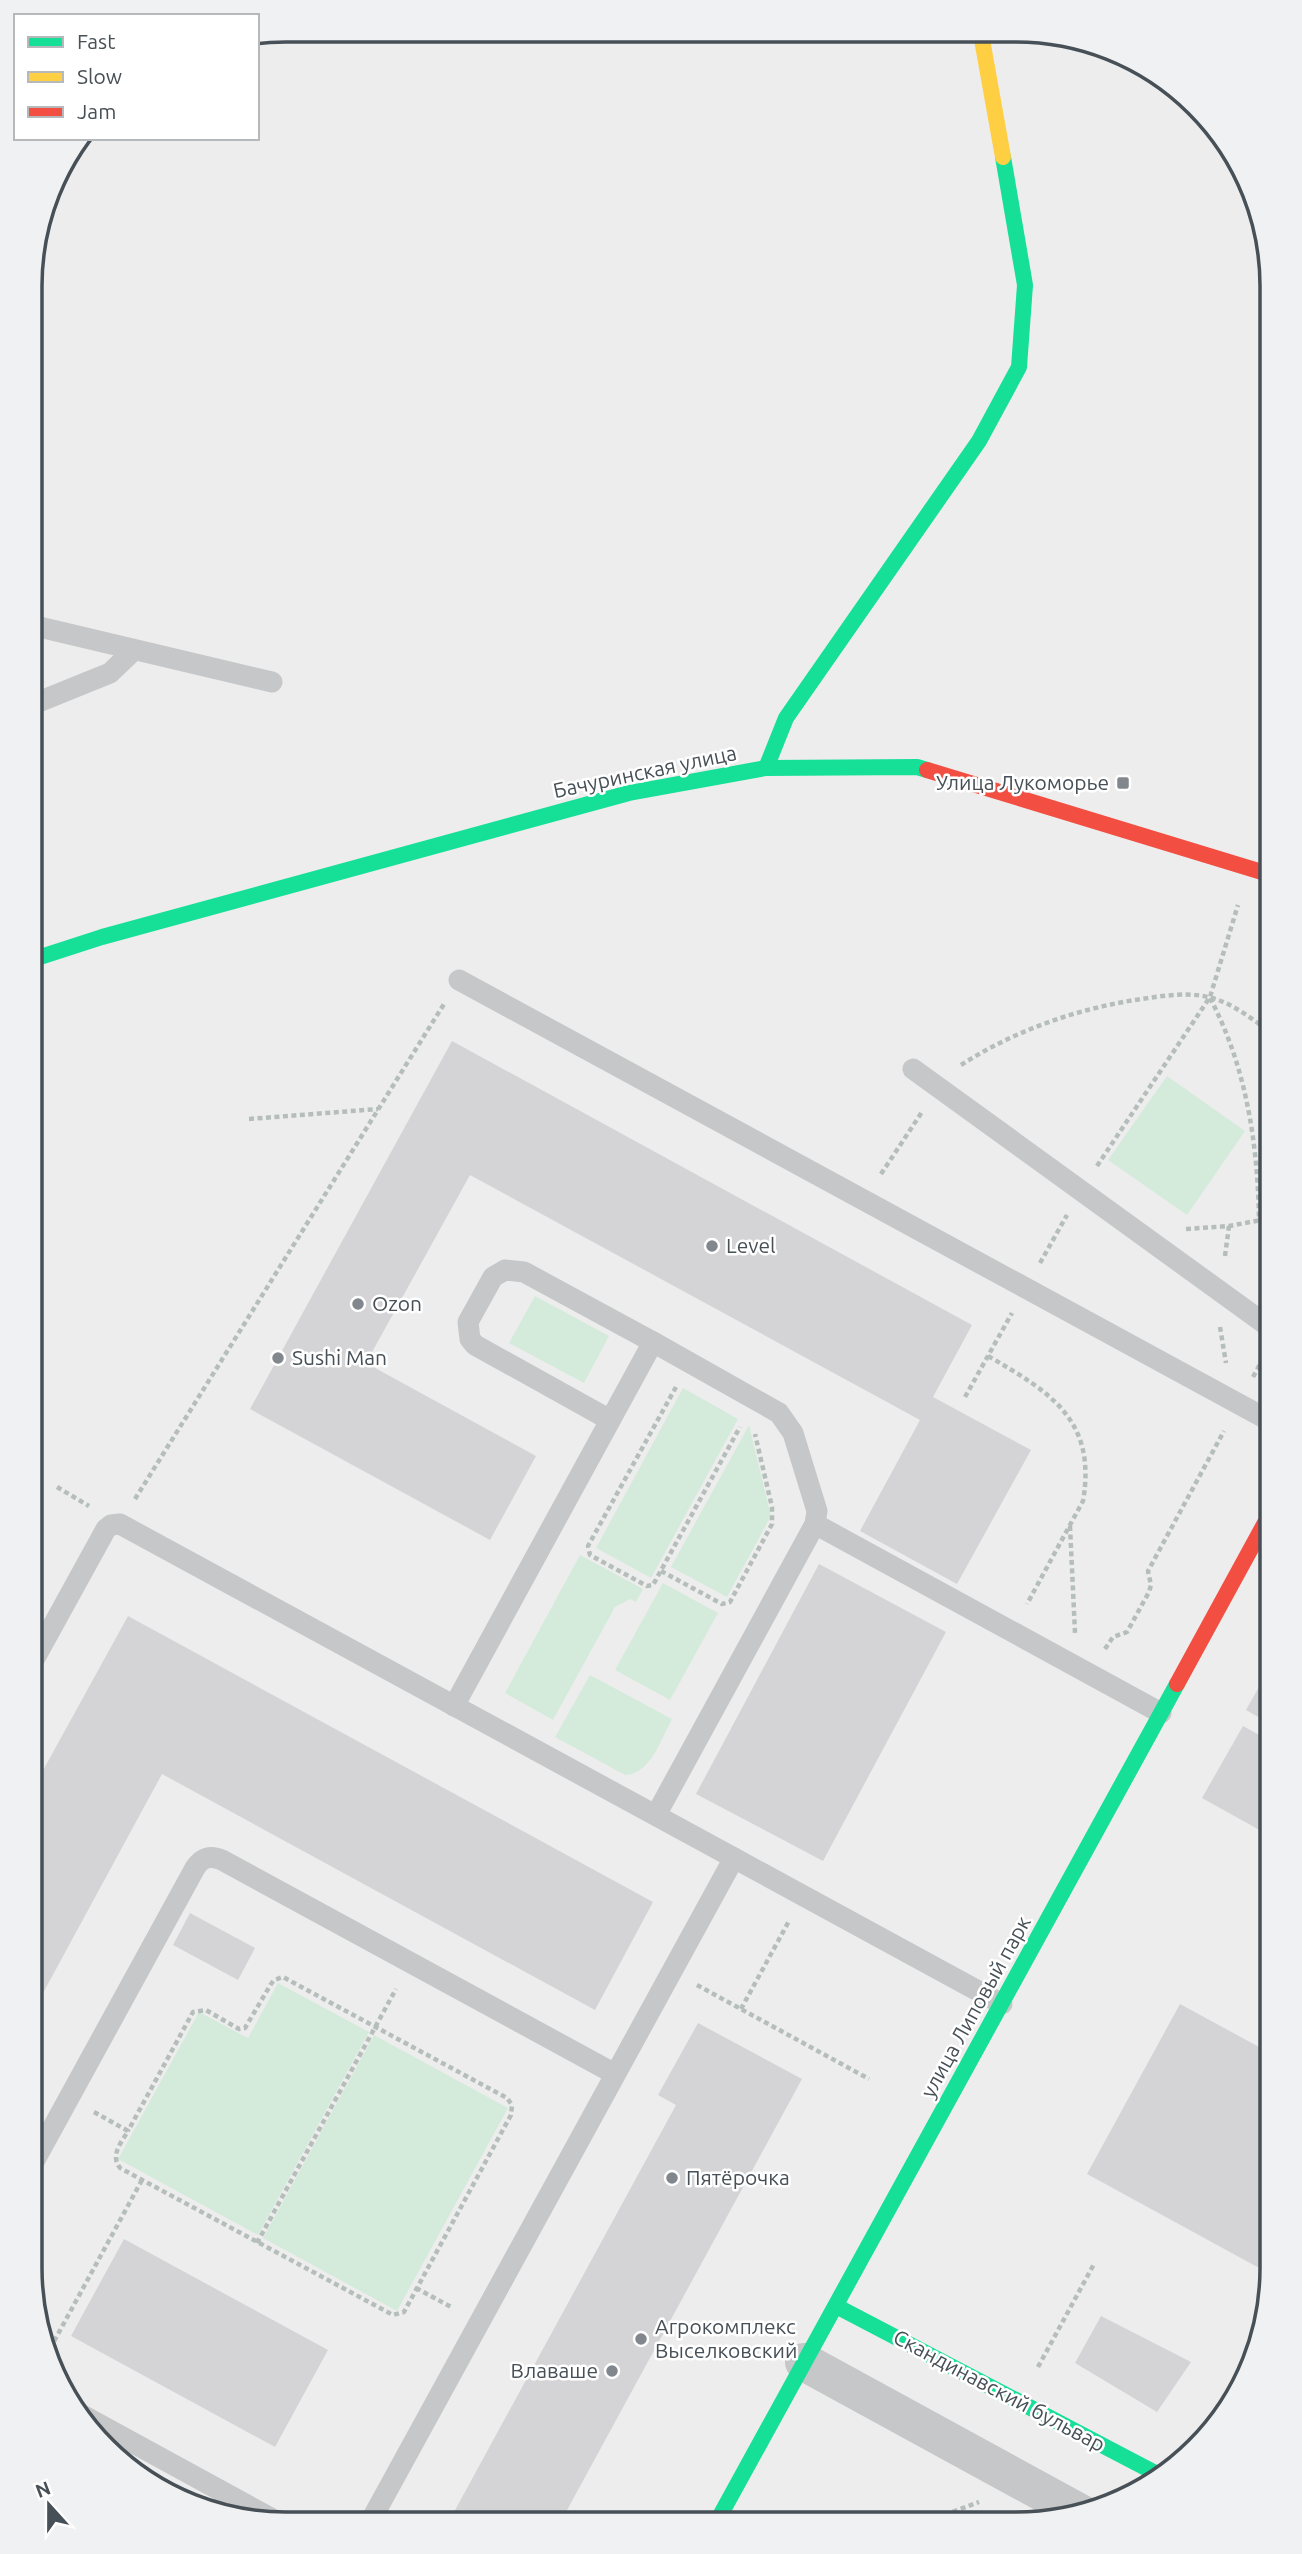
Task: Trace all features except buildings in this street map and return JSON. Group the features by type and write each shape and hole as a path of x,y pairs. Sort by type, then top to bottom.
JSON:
{"street":[{"path":"766,768 786,718 979,441 1019,368 1025,285 982,42"},
{"name":"Бачуринская улица","path":"42,956 102,937 629,793 766,768 918,767 1260,871"},
{"name":"улица Липовый парк","path":"722,2512 1259,1533"},
{"name":"Скандинавский бульвар","path":"836,2306 1152,2471"},
{"path":"804,2362 1065,2507"}],"lane":[{"path":"42,627 272,682"},
{"path":"42,701 103,677 134,649"},
{"path":"459,980 1259,1415"},
{"path":"913,1069 1259,1320"},
{"path":"610,1420 475,1345 470,1339 468,1322 493,1277 505,1270 524,1272 779,1413 793,1433 817,1511 815,1524 656,1815"},
{"path":"454,1706 653,1342"},
{"path":"42,1645 106,1529 120,1524 1002,2004"},
{"path":"815,1524 1161,1713"},
{"path":"42,2147 195,1868 203,1859 215,1857 615,2074"},
{"path":"376,2512 734,1858"},
{"path":"98,2423 256,2510"}],"path":[{"path":"965,1397 1081,1190 1210,997 1238,904"},
{"path":"120,1524 459,980"},
{"path":"864,1200 938,1087 956,1069 977,1055 1045,1023 1120,1001 1178,995 1210,997 1234,1007 1260,1025"},
{"path":"1130,1226 1188,1229 1259,1221 1255,1146 1248,1105 1230,1042 1210,997"},
{"path":"249,1119 379,1109"},
{"path":"988,1356 1046,1391 1059,1404 1074,1427 1085,1461 1086,1486 1083,1501 1012,1632"},
{"path":"1084,1671 1111,1638 1121,1636 1129,1629 1150,1588 1148,1571 1259,1364"},
{"path":"681,1384 675,1388 588,1546 590,1555 648,1586 655,1583 745,1417"},
{"path":"661,1571 722,1604 731,1600 772,1524 772,1507 753,1426"},
{"path":"1070,1525 1084,1671"},
{"path":"741,2009 803,1895"},
{"path":"257,2243 410,1963"},
{"path":"672,1972 869,2079"},
{"path":"283,1977 375,2026 507,2098 512,2105 511,2115 404,2312 389,2315 120,2168 115,2161 115,2155 128,2131 191,2016 197,2010 206,2010 239,2029 245,2028 271,1984 283,1977"},
{"path":"69,2099 128,2131"},
{"path":"54,2342 142,2180"},
{"path":"1019,2402 1094,2264"},
{"path":"416,2288 480,2322"},
{"path":"953,2512 1027,2484"}],"green space":[{"path":"1167,1076 1245,1131 1187,1215 1108,1160"},
{"path":"535,1296 609,1336 584,1383 509,1343"},
{"path":"683,1388 738,1419 651,1578 596,1548"},
{"path":"749,1425 771,1516 727,1597 671,1567"},
{"path":"580,1555 643,1589 636,1602 630,1599 615,1607 553,1720 505,1693"},
{"path":"663,1583 718,1613 670,1700 615,1670"},
{"path":"590,1675 672,1719 654,1754 642,1769 634,1773 625,1775 555,1737"},
{"path":"278,1983 369,2032 258,2235 118,2159 199,2012 248,2038"},
{"path":"374,2035 508,2108 397,2311 263,2238"}],"traffic: fast":[{"path":"766,768 786,718 979,441 1019,367 1025,285 1003,157"},
{"path":"42,956 102,937 629,793 766,768 917,767 927,770"},
{"path":"722,2512 1177,1684"},
{"path":"836,2306 1152,2471"}],"traffic: slow":[{"path":"982,42 1003,157"}],"traffic: jam":[{"path":"927,770 1260,871"},
{"path":"1177,1684 1259,1533"}],"place":[{"name":"Улица Лукоморье","path":"1123,783"},
{"name":"Level","path":"712,1246"},
{"name":"Ozon","path":"358,1304"},
{"name":"Sushi Man","path":"278,1358"},
{"name":"Пятёрочка","path":"672,2178"},
{"name":"Агрокомплекс Выселковский","path":"641,2339"},
{"name":"Влаваше","path":"612,2371"}]}
